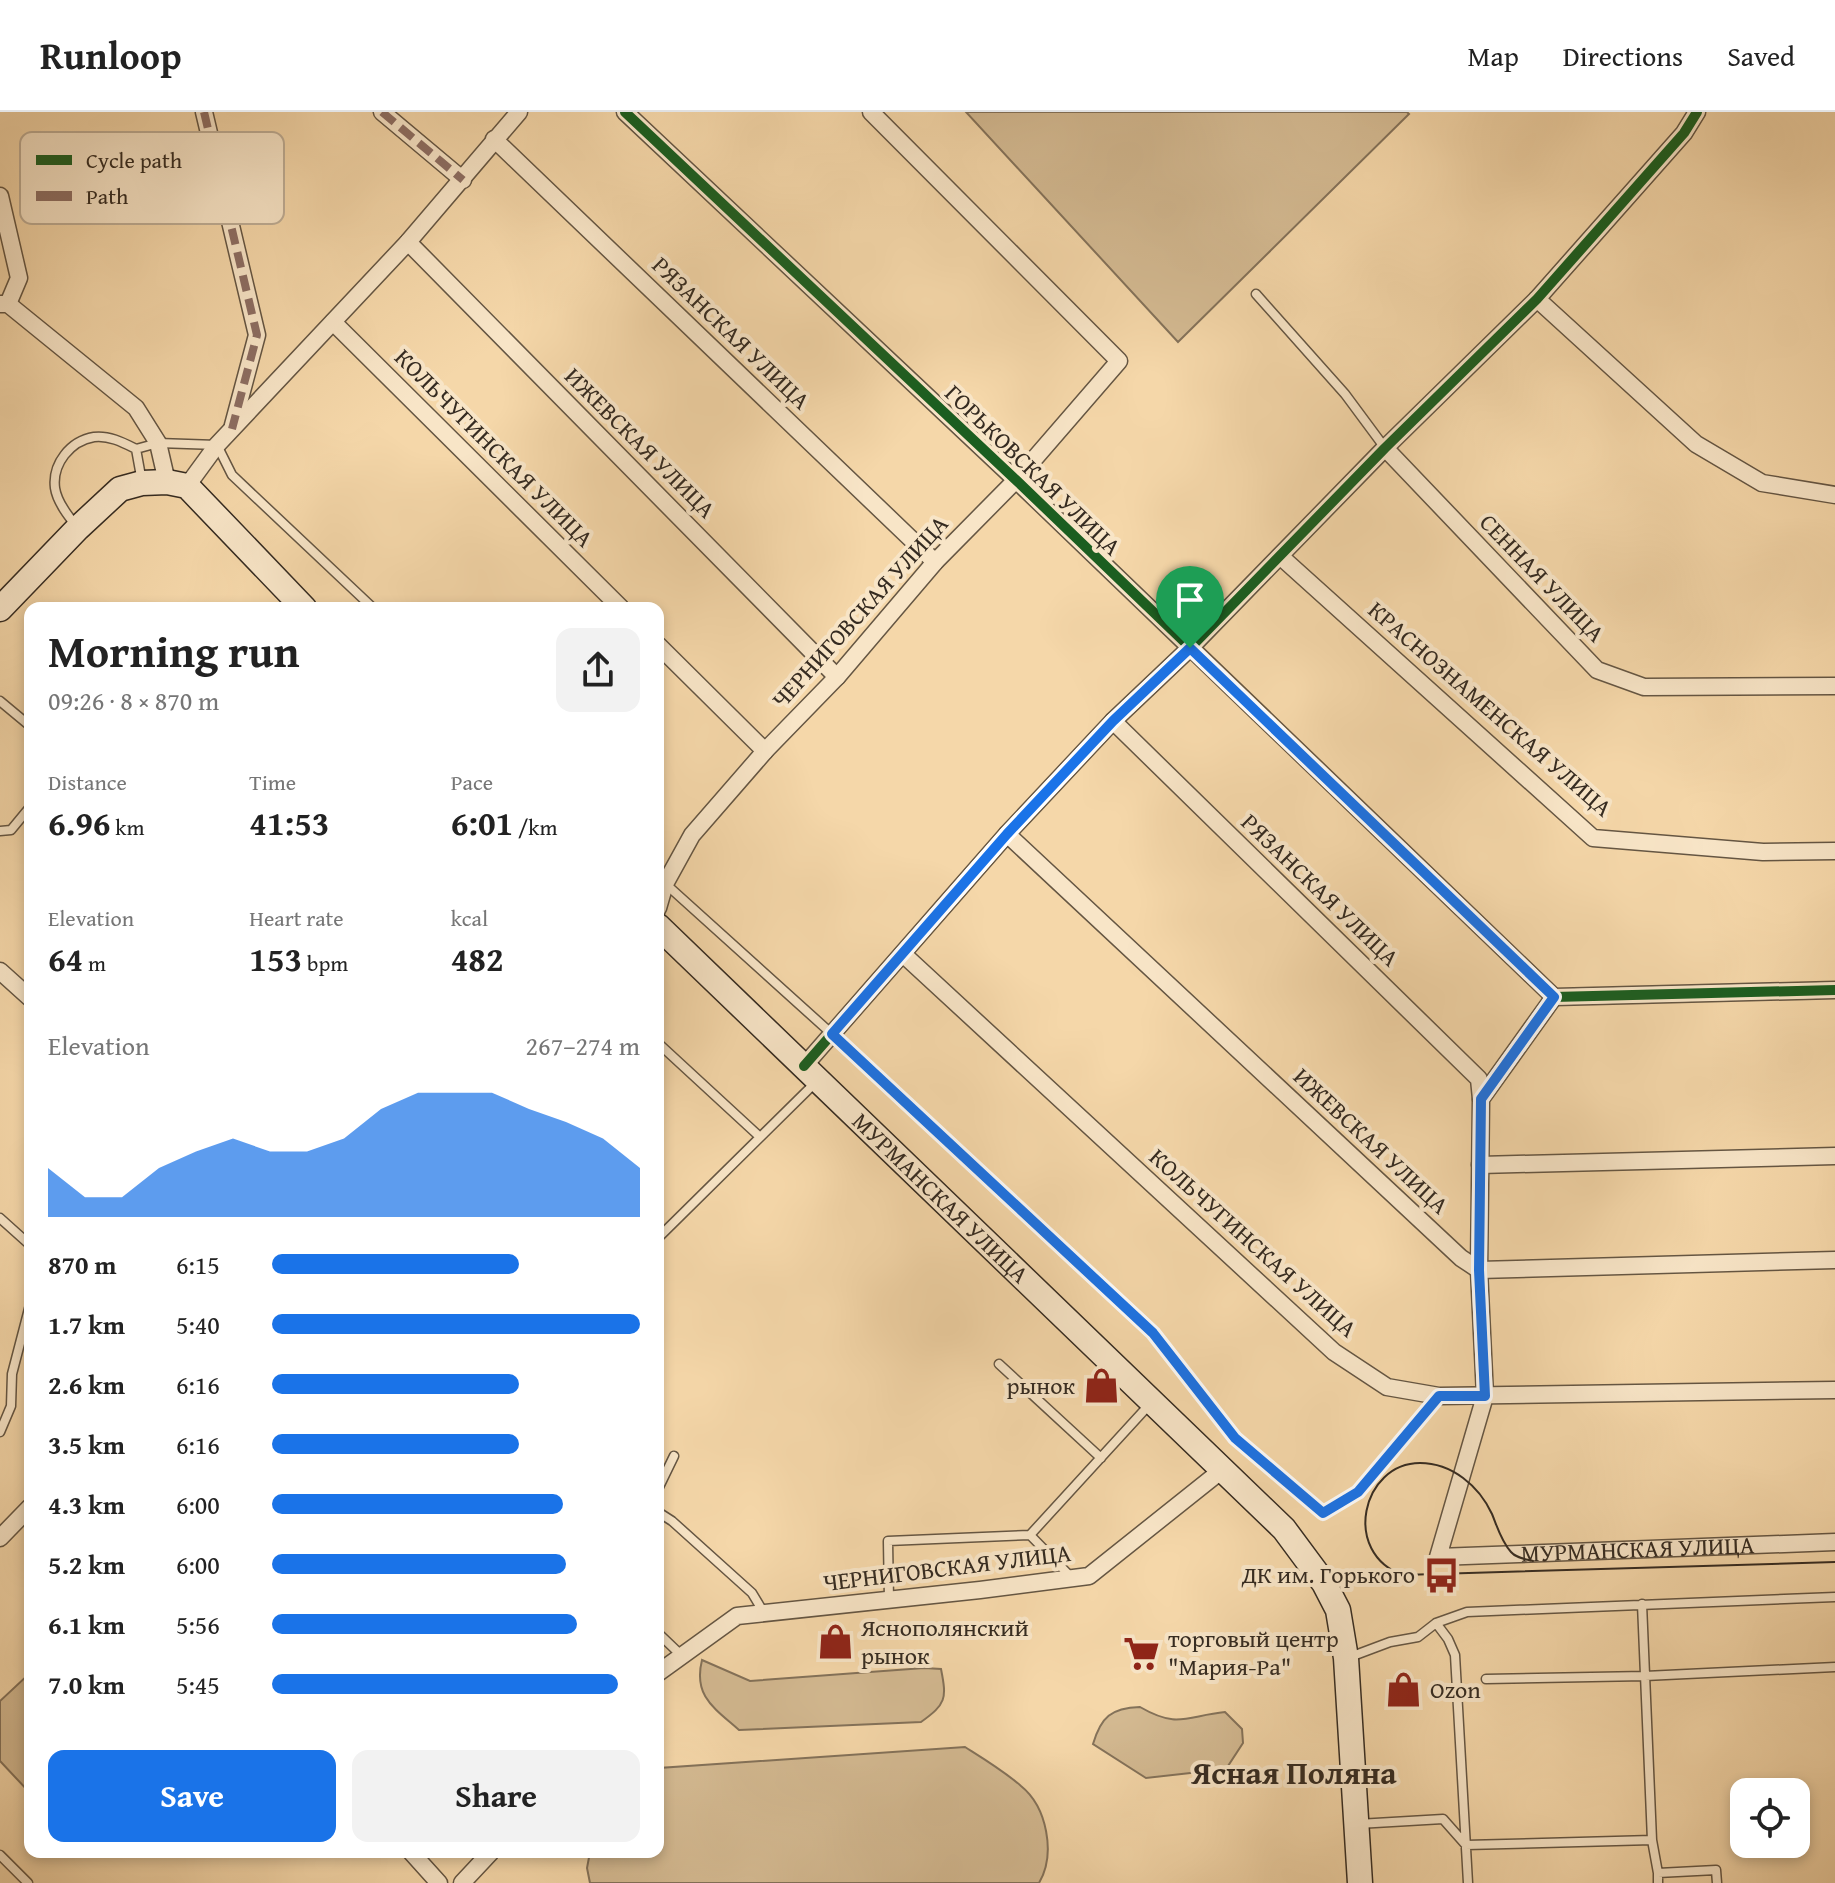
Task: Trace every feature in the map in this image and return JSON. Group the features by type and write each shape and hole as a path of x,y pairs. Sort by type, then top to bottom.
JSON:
{"main road":[{"path":"1,607 120,489 142,483 177,484 296,602"},
{"name":"МУРМАНСКАЯ УЛИЦА","path":"664,938 811,1072 1284,1529 1324,1583 1338,1610 1346,1658 1360,1883"}],"street":[{"path":"204,112 209,132"},
{"path":"382,112 463,180"},
{"path":"0,196 19,278 4,304 136,408 158,443 177,484 408,242 519,112"},
{"name":"ГОРЬКОВСКАЯ УЛИЦА","path":"625,112 1016,480 1554,997"},
{"name":"ЧЕРНИГОВСКАЯ УЛИЦА","path":"664,877 692,835 765,751 837,677 935,562 1016,480 1119,361 871,112"},
{"path":"811,1072 832,1034 1007,834 1113,721 1190,648 1385,448 1537,299 1684,133 1697,112"},
{"name":"РЯЗАНСКАЯ УЛИЦА","path":"494,139 935,562"},
{"path":"231,224 257,335 232,429"},
{"name":"ИЖЕВСКАЯ УЛИЦА","path":"408,242 837,677"},
{"path":"1537,299 1696,444 1762,483 1835,495"},
{"name":"КОЛЬЧУГИНСКАЯ УЛИЦА","path":"333,322 615,602"},
{"name":"СЕННАЯ УЛИЦА","path":"1385,448 1597,670 1644,687 1835,686"},
{"name":"КРАСНОЗНАМЕНСКАЯ УЛИЦА","path":"1280,556 1593,838 1763,852 1835,851"},
{"path":"664,651 765,751"},
{"name":"РЯЗАНСКАЯ УЛИЦА","path":"1113,721 1479,1079 1481,1099"},
{"name":"ИЖЕВСКАЯ УЛИЦА","path":"1007,834 1461,1258 1479,1270"},
{"name":"КОЛЬЧУГИНСКАЯ УЛИЦА","path":"903,954 1334,1352 1387,1387 1439,1396 1835,1390"},
{"path":"0,971 24,993"},
{"path":"1485,1396 1479,1270 1481,1099 1554,997 1835,990"},
{"path":"1480,1165 1835,1156"},
{"path":"1479,1270 1835,1260"},
{"name":"МУРМАНСКАЯ УЛИЦА","path":"1485,1396 1438,1557 1835,1542"},
{"name":"ЧЕРНИГОВСКАЯ УЛИЦА","path":"664,1669 737,1616 1089,1576 1222,1470"},
{"path":"0,1538 24,1513"},
{"path":"416,1858 439,1883"},
{"path":"462,1883 485,1858"}],"lane":[{"path":"1256,294 1345,394 1385,448"},
{"path":"78,528 55,488 57,465 70,447 94,437 115,439 136,449 158,443 217,445 232,475 367,602"},
{"path":"136,449 142,483"},
{"path":"0,701 24,721"},
{"path":"0,831 11,830 24,814"},
{"path":"664,882 1153,1333 1235,1438 1323,1513 1358,1492 1439,1396"},
{"path":"664,1049 760,1137"},
{"path":"664,1232 760,1137 811,1072"},
{"path":"0,1218 24,1240"},
{"path":"0,1432 11,1406 12,1374 24,1328"},
{"path":"999,1364 1101,1458"},
{"path":"889,1600 888,1541 1030,1535 1152,1402"},
{"path":"664,1477 674,1456"},
{"path":"664,1516 752,1593 764,1613"},
{"path":"1030,1535 1072,1578"},
{"path":"1346,1658 1390,1642 1418,1637 1436,1623 1467,1612 1835,1597"},
{"path":"1642,1604 1652,1840 1658,1883"},
{"path":"1436,1623 1455,1655 1468,1883"},
{"path":"664,1639 682,1656"},
{"path":"1486,1679 1645,1676 1835,1667"},
{"path":"1357,1824 1443,1819 1466,1845"},
{"path":"1466,1845 1652,1840"},
{"path":"0,1855 28,1883"},
{"path":"1658,1873 1716,1870 1717,1883"}],"shaded area":[{"path":"966,112 1407,112 1409,114 1178,342"},
{"path":"702,1660 750,1681 941,1669 944,1694 936,1710 921,1722 739,1730 714,1708 703,1692 700,1683"},
{"path":"24,1679 24,1787 0,1761 0,1701"},
{"path":"1140,1707 1173,1719 1225,1712 1242,1729 1243,1743 1226,1769 1146,1778 1093,1744 1100,1727 1114,1712"},
{"path":"965,1747 994,1765 1030,1795 1043,1818 1046,1832 1048,1845 1044,1871 1039,1883 590,1883 589,1858 664,1858 664,1768"}],"tram line":[{"path":"1533,1561 1511,1552 1480,1494 1463,1478 1443,1467 1420,1463 1400,1467 1384,1477 1366,1511 1366,1530 1371,1548 1384,1564 1403,1575 1835,1562"}],"marked path":[{"path":"204,112 209,132"},
{"path":"382,112 463,180"},
{"path":"231,224 257,335 232,429"}],"cycle path":[{"path":"625,112 1016,480 1554,997 1835,990"},
{"path":"804,1066 1007,834 1113,721 1190,648 1385,448 1537,299 1684,133 1697,112"}],"place":[{"name":"рынок","path":"1101,1386"},
{"name":"ДК им. Горького","path":"1441,1575"},
{"name":"Яснополянский рынок","path":"835,1642"},
{"name":"торговый центр \"Мария-Ра\"","path":"1142,1653"},
{"name":"Ozon","path":"1404,1690"}],"district":[{"name":"Ясная Поляна","path":"1294,1773"}],"route":[{"path":"1190,648 1554,997 1481,1099 1479,1270 1485,1396 1439,1396 1358,1492 1323,1513 1235,1438 1153,1333 832,1034 1007,834 1113,721 1190,648"}]}
